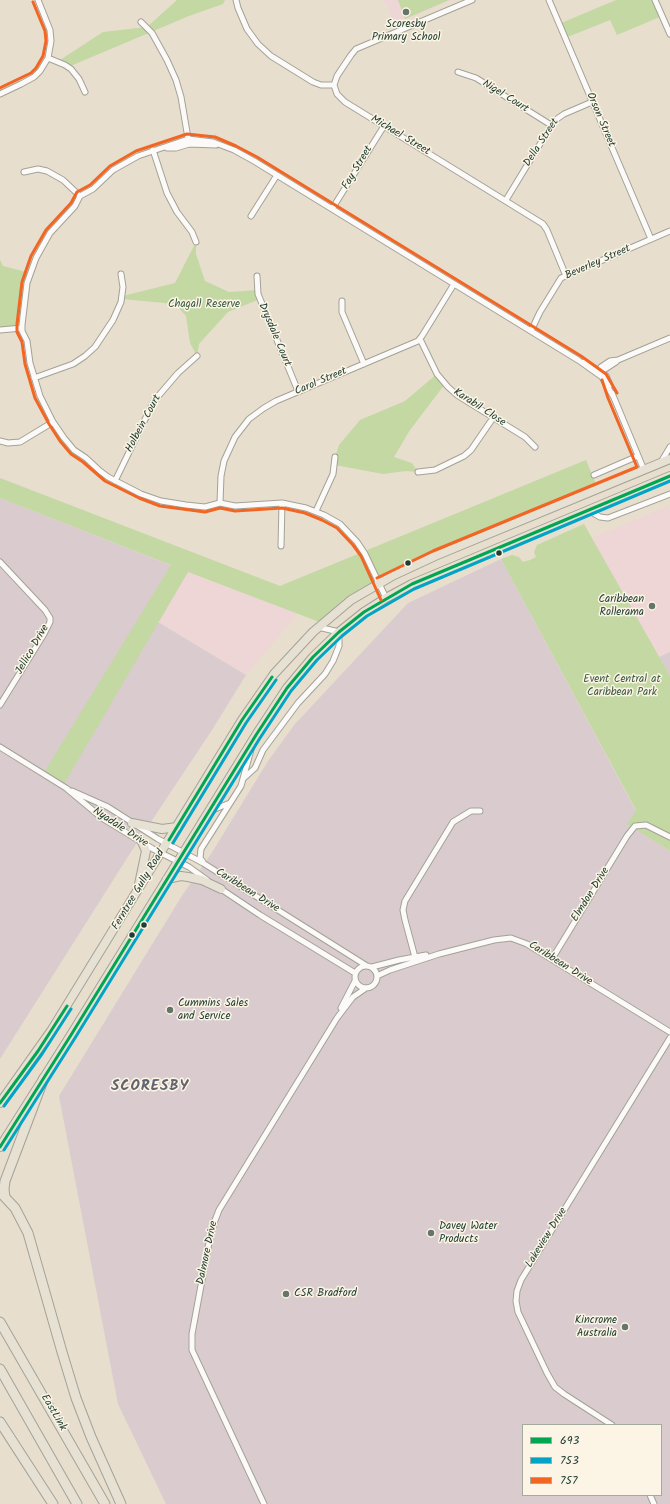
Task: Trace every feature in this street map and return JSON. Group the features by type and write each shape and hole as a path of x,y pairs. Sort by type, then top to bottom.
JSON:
{"highway":[{"path":"44,1078 5,1181 3,1195 20,1214 28,1233 76,1398 91,1437 121,1504"},
{"name":"EastLink","path":"0,1322 105,1504"},
{"path":"0,1369 77,1504"},
{"path":"0,1422 53,1504"}],"main road":[{"name":"Ferntree Gully Road","path":"0,1103 51,1030 258,696 289,656 318,627 351,600 379,583 435,556 670,459"},
{"name":"Ferntree Gully Road","path":"0,1147 256,735 287,688 313,657 339,632 364,612 386,598 428,576 670,476"},
{"path":"132,823 162,829 177,826"},
{"path":"138,891 146,852 142,842"},
{"path":"167,879 181,876 188,877 202,880 221,889"}],"street":[{"path":"0,94 34,77 40,71 48,58 51,41 50,30 38,0"},
{"path":"236,0 247,28 258,44 268,54 312,82 320,85 334,84 356,49 472,0"},
{"name":"Orson Street","path":"549,0 651,239"},
{"path":"655,0 670,34"},
{"path":"141,22 152,33 171,66 181,97 189,141"},
{"path":"48,58 71,69 79,79 85,92"},
{"name":"Nigel Court","path":"458,72 476,78 551,125"},
{"name":"Michael Street","path":"334,84 336,92 341,99 506,200 544,225 566,276"},
{"name":"Della Street","path":"506,200 551,125 561,115 592,102"},
{"name":"Fay Street","path":"332,209 384,126"},
{"path":"386,598 365,554 353,537 340,524 316,511 282,503 234,506 220,502 208,507 174,504 141,494 115,481 74,450 53,422 43,403 34,378 28,357 27,341 22,328 26,288 36,258 50,232 72,209 80,196 93,189 107,174 119,166 153,150 176,148 189,141 221,145 239,152 599,372 613,396 644,470"},
{"path":"153,150 167,192 177,212 192,232 196,242"},
{"path":"24,172 38,169 47,171 63,180 80,196"},
{"path":"252,216 277,175"},
{"name":"Beverley Street","path":"529,330 560,280 566,276 670,231"},
{"path":"34,378 73,364 95,347 113,320 121,302 123,287 121,274"},
{"name":"Drysdale Court","path":"257,276 258,294 298,392"},
{"path":"420,339 454,284"},
{"path":"342,301 342,312 364,364"},
{"path":"0,330 22,328"},
{"path":"599,372 618,360 670,338"},
{"name":"Carol Street","path":"220,502 221,476 224,461 229,447 240,429 249,419 264,408 298,392 420,339"},
{"name":"Karabil Close","path":"420,339 437,374 445,384 457,395 525,437 534,447"},
{"name":"Holbein Court","path":"115,481 154,402 178,373 197,356"},
{"path":"418,472 435,470 464,456 474,446 493,418"},
{"path":"0,441 8,443 20,442 53,422"},
{"path":"660,463 670,447"},
{"path":"594,475 638,456"},
{"path":"316,511 333,474 335,457"},
{"path":"588,510 608,518 670,494"},
{"path":"281,546 282,503"},
{"name":"Jellico Drive","path":"0,562 45,610 50,618 50,622 44,634 0,705"},
{"path":"244,778 255,768 263,750 298,703 331,666 338,650 339,632 318,627"},
{"path":"203,863 200,858 201,849 241,786 256,735"},
{"name":"Nyadale Drive","path":"0,747 66,788 98,814 161,854 177,862"},
{"name":"Nyadale Drive","path":"66,788 108,807 166,844"},
{"path":"208,811 231,802"},
{"path":"415,959 403,910 407,896 453,822 471,812 480,811"},
{"name":"Elmdon Drive","path":"552,959 630,831 635,826 646,824 670,837"},
{"name":"Caribbean Drive","path":"166,844 203,863 369,966 399,960 415,959 492,940 511,938 527,944 670,1032"},
{"name":"Caribbean Drive","path":"177,862 189,867 260,915 355,973"},
{"name":"Caribbean Drive","path":"377,976 415,959"},
{"path":"369,966 376,973 377,980 373,986 366,988 355,982 355,973 360,967 369,966"},
{"name":"Dalmore Drive","path":"337,1018 355,982"},
{"name":"Dalmore Drive","path":"264,1504 195,1359 191,1346 210,1236 216,1216 337,1018 353,997 366,988"},
{"name":"Lakeview Drive","path":"610,1424 564,1394 554,1384 518,1312 516,1301 517,1291 521,1280 670,1038"}],"shaded area":[{"name":"Scoresby Primary School","path":"384,0 452,0 395,24"},
{"path":"0,498 188,572 158,622 246,675 212,730 129,855 0,1059"},
{"path":"668,506 670,511 670,652 659,657 591,538"},
{"path":"501,559 636,811 628,824 670,851 670,1504 166,1504 118,1404 59,1096 183,894 211,854 268,761 295,724 408,603"},
{"path":"188,572 298,614 246,675 158,622"},
{"path":"670,652 670,676 659,657"}],"green space":[{"path":"177,0 225,0 223,4 189,16 68,67 57,62 103,32 147,27"},
{"path":"398,0 449,0 405,19"},
{"path":"616,0 655,0 662,16 617,35 610,20 565,38 559,24"},
{"name":"Chagall Reserve","path":"196,242 196,254 205,281 229,292 257,290 260,299 228,312 199,344 197,356 190,343 186,316 175,304 122,299 123,296 175,283"},
{"path":"0,260 3,266 30,273 22,328 0,330"},
{"path":"437,374 445,384 410,430 394,457 412,463 418,472 406,471 383,474 335,465 335,457 339,445 360,420 405,401"},
{"path":"586,460 598,489 394,575 322,623 188,572 63,786 43,774 171,565 0,498 0,478 280,586"},
{"name":"Event Central at Caribbean Park","path":"584,524 670,676 670,851 627,824 636,810 501,559 512,555 519,557 523,562 530,560 536,557 534,552 537,545"}],"transit line":[{"name":"757","path":"0,88 31,73 36,68 43,56 46,41 45,31 33,2"},
{"name":"757","path":"381,600 361,556 353,545 337,528 322,520 305,513 282,508 235,511 220,508 205,512 160,506 139,498 105,481 71,454 60,441 35,398 25,364 22,342 17,332 17,324 22,282 31,256 46,230 71,203 77,192 90,185 110,166 136,151 187,134 215,137 257,157 581,356 606,374 617,393"},
{"name":"757","path":"377,578 433,551 637,467 602,380"},
{"name":"693","path":"0,1147 256,735 287,688 313,657 339,632 364,612 412,584 670,476"},
{"name":"753","path":"4,1150 260,738 291,691 317,660 342,636 367,616 414,589 670,481"},
{"name":"693","path":"169,840 242,720 272,677"},
{"name":"753","path":"173,843 246,723 276,680"},
{"name":"693","path":"0,1103 38,1051 67,1006"},
{"name":"753","path":"4,1106 42,1054 71,1009"}],"place":[{"name":"Scoresby Primary School","path":"406,12"},
{"name":"Caribbean Rollerama","path":"652,606"},
{"name":"Cummins Sales and Service","path":"170,1010"},
{"name":"Davey Water Products","path":"431,1233"},
{"name":"CSR Bradford","path":"286,1294"},
{"name":"Kincrome Australia","path":"625,1327"}],"district":[{"name":"SCORESBY","path":"150,1087"}]}
